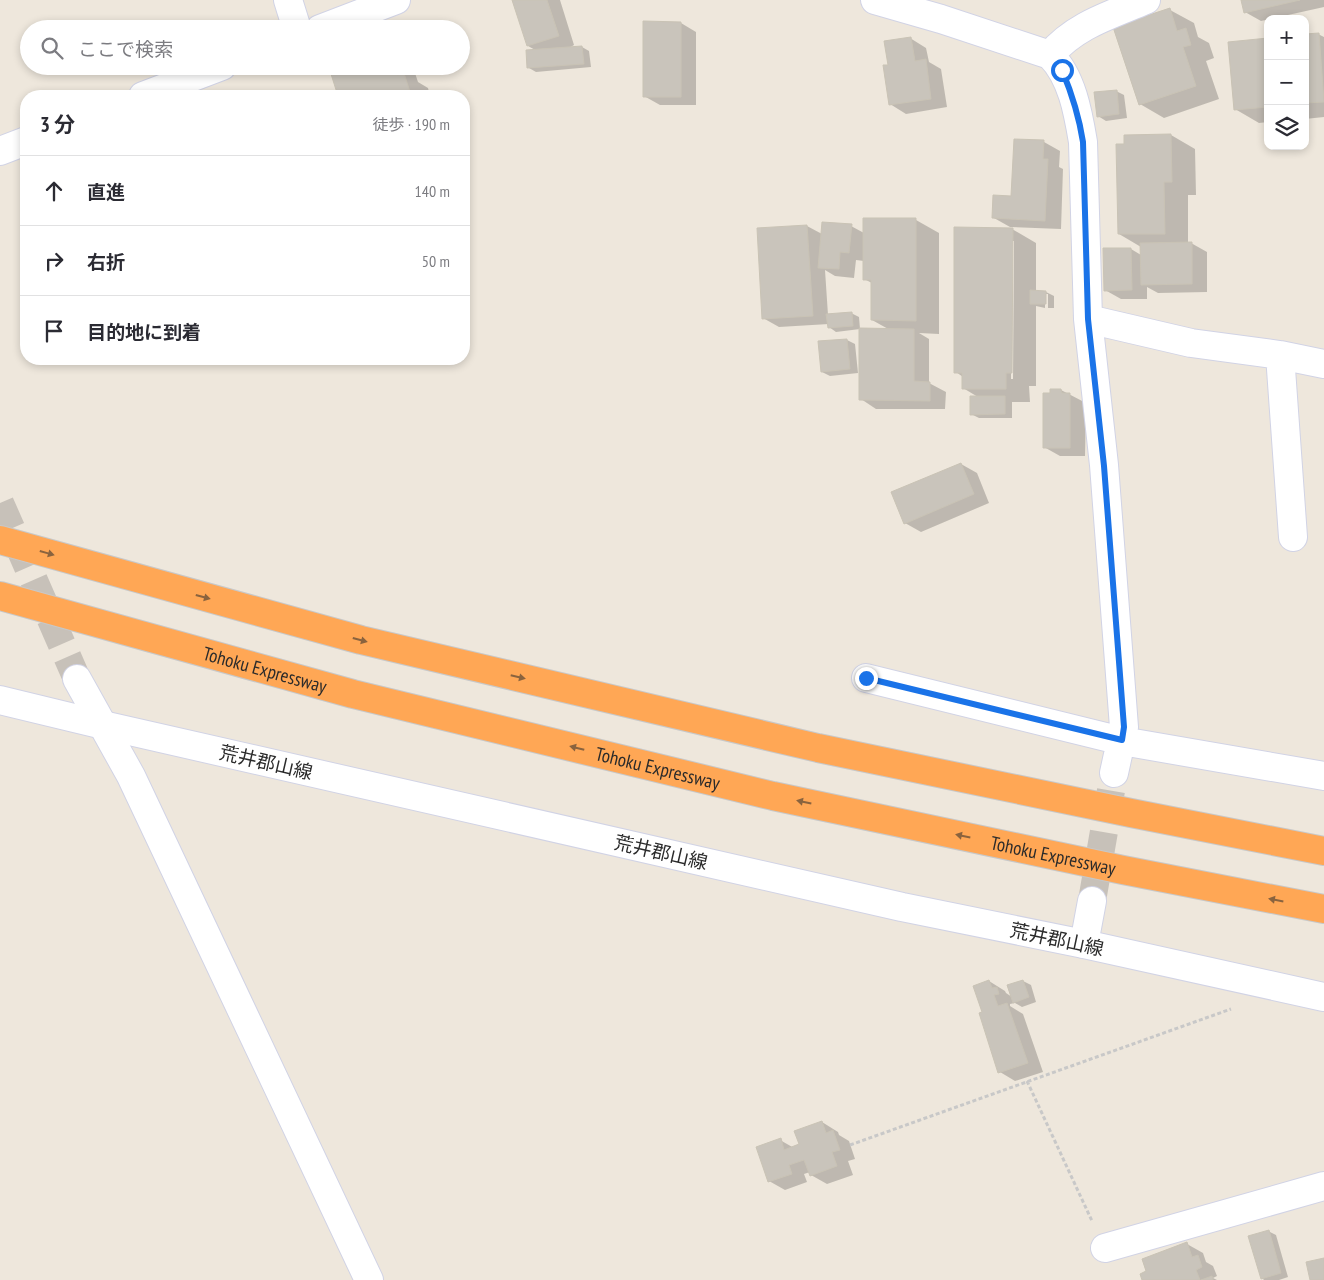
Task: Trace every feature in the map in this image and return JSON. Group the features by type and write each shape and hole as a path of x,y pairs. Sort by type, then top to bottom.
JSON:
{"highway":[{"path":"0,540 361,640 818,748 1131,813 1324,850"},
{"name":"Tohoku Expressway","path":"0,596 353,694 773,796 1123,870 1324,909"}],"street":[{"path":"288,0 294,20"},
{"path":"344,20 396,0"},
{"path":"875,0 910,5 941,19 1050,55 1062,70 1072,93 1079,116 1083,142 1088,319 1104,466 1124,727 1114,773"},
{"path":"1050,55 1068,36 1094,22 1146,0"},
{"path":"159,90 198,75"},
{"path":"0,150 20,142"},
{"path":"1088,319 1191,343 1280,355 1324,364"},
{"path":"1280,355 1292,537"},
{"path":"866,678 1122,740 1324,776"},
{"path":"78,679 131,776 369,1280"},
{"name":"荒井郡山線","path":"0,700 902,907 1084,944 1324,997"},
{"path":"1084,944 1092,902"},
{"path":"1105,1248 1324,1186"}],"path":[{"path":"850,1144 1238,1007 1268,986"},
{"path":"1027,1081 1105,1248"}],"building":[{"path":"512,0 547,0 559,36 527,46"},
{"path":"1241,0 1300,0 1244,13"},
{"path":"1170,8 1177,31 1186,28 1191,45 1183,47 1196,86 1139,105 1113,27"},
{"path":"643,21 681,22 681,97 643,97"},
{"path":"1319,33 1324,102 1309,103 1309,34"},
{"path":"911,37 915,61 926,59 931,99 889,105 883,65 888,65 884,41"},
{"path":"1264,38 1264,107 1234,110 1228,42"},
{"path":"582,46 584,64 527,68 526,50"},
{"path":"331,75 405,75 409,90 336,90"},
{"path":"1117,90 1119,114 1097,117 1094,92"},
{"path":"1171,134 1172,182 1164,182 1165,234 1118,234 1116,144 1124,144 1124,135"},
{"path":"1014,139 1044,140 1043,159 1048,159 1045,221 992,218 993,195 1011,196"},
{"path":"863,218 916,218 916,321 871,320 871,280 863,280"},
{"path":"822,222 852,224 849,253 840,252 839,269 818,268"},
{"path":"807,225 813,316 762,319 757,228"},
{"path":"954,227 1013,228 1012,373 1006,373 1006,389 962,389 962,373 954,373"},
{"path":"1192,242 1192,284 1141,285 1140,243"},
{"path":"1103,248 1131,248 1132,290 1104,291"},
{"path":"1030,290 1046,291 1046,304 1030,304"},
{"path":"852,312 853,326 828,328 826,314"},
{"path":"859,328 914,329 914,381 930,382 930,401 859,400"},
{"path":"847,339 850,369 821,372 818,341"},
{"path":"1050,389 1061,389 1062,393 1070,393 1070,448 1043,448 1043,393 1050,393"},
{"path":"970,396 1005,396 1005,414 970,415"},
{"path":"961,463 974,494 904,524 891,492"},
{"path":"989,980 992,988 997,987 999,994 994,995 998,1006 1007,1003 1028,1063 998,1073 979,1013 982,1012 973,986"},
{"path":"1023,980 1029,997 1013,1003 1007,985"},
{"path":"822,1121 826,1133 833,1130 840,1150 832,1152 837,1166 810,1176 804,1160 789,1165 792,1174 768,1182 756,1147 781,1138 784,1150 799,1144 794,1131"},
{"path":"1269,1230 1281,1273 1261,1279 1248,1236"},
{"path":"1187,1242 1192,1257 1198,1255 1202,1267 1196,1270 1200,1280 1142,1280 1140,1274 1146,1271 1142,1259"},
{"path":"1324,1258 1324,1280 1310,1280 1306,1262"},
{"path":"1212,1276 1213,1280 1201,1280"}],"tunnel":[{"path":"0,503 77,679"},
{"path":"1092,901 1114,773"}],"route":[{"path":"866,678 1122,740 1124,727 1104,466 1088,319 1083,142 1079,116 1062,70"}]}
